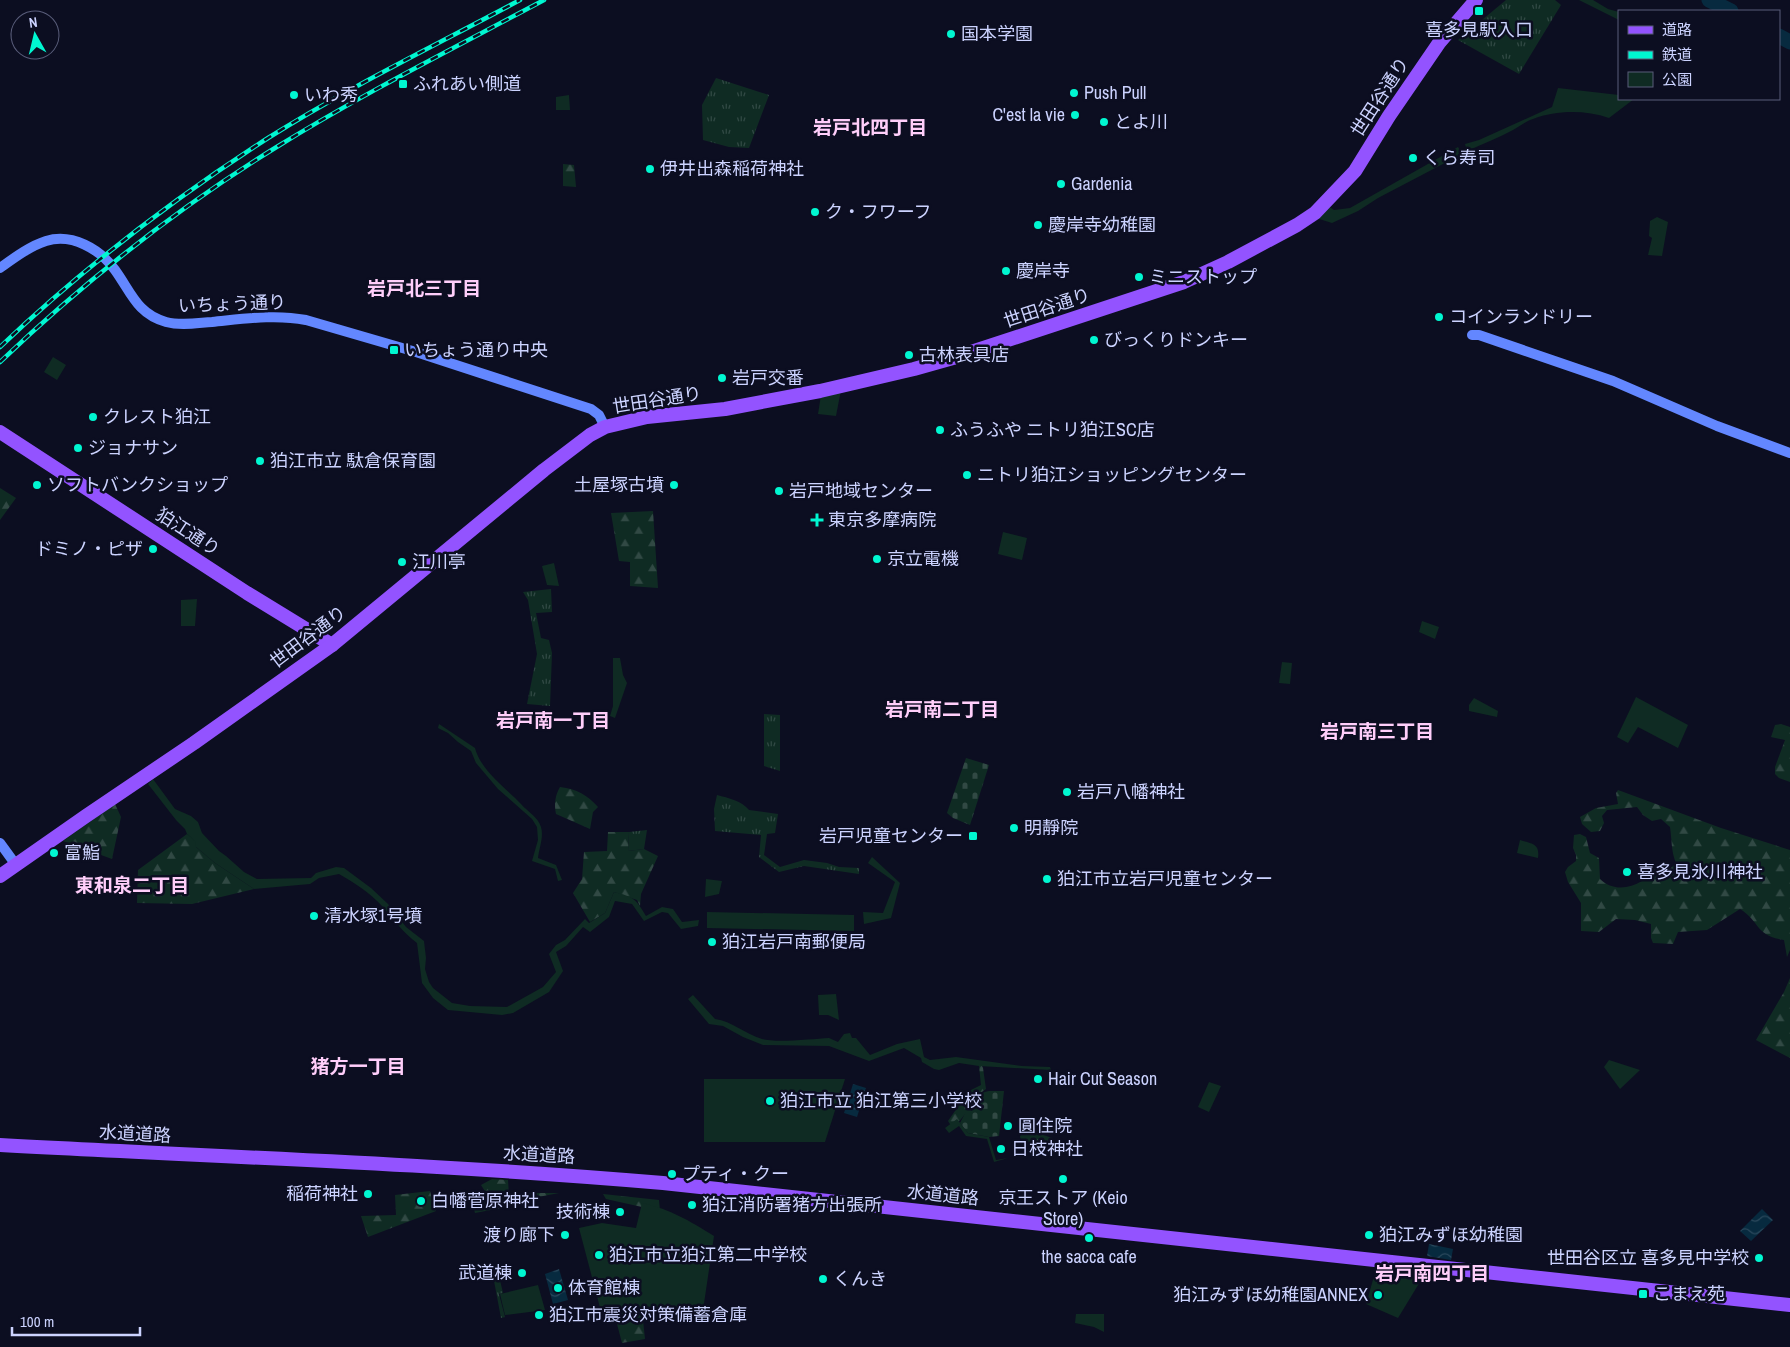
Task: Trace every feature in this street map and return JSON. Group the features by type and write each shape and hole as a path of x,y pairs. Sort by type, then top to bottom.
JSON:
{"main road":[{"name":"世田谷通り","path":"0,876 194,743 332,645 544,470 584,440 606,427 647,417 725,409 820,391 953,358 1184,282 1228,262 1297,225 1327,202 1355,171 1388,116 1446,34 1476,0"},
{"name":"狛江通り","path":"0,432 247,593 332,645"},
{"name":"水道道路","path":"0,1145 443,1167 644,1182 1790,1305"}],"street":[{"name":"いちょう通り","path":"0,268 31,248 48,240 59,239 78,242 94,248 114,268 135,302 159,320 183,324 259,317 306,320 416,352 591,409 599,415 606,427"},
{"path":"1472,335 1479,335 1507,344 1614,381 1717,426 1790,453"},
{"path":"0,843 16,865"}],"green space":[{"path":"1506,0 1555,0 1561,5 1519,74 1458,40"},
{"path":"1579,0 1593,0 1608,9 1618,12 1618,20"},
{"path":"716,78 769,95 749,148 729,147 703,140 702,105"},
{"path":"1558,88 1618,95 1618,100 1633,100 1609,118 1581,112 1542,116 1467,151 1465,144 1479,140 1552,107"},
{"path":"569,95 570,110 556,110 556,97"},
{"path":"1458,147 1462,154 1378,198 1358,211 1332,223 1316,218 1328,206 1334,210 1350,208"},
{"path":"563,164 574,165 576,187 563,186"},
{"path":"1657,217 1668,222 1662,256 1648,255 1652,238 1649,236 1650,221"},
{"path":"53,357 66,365 57,380 44,372"},
{"path":"841,390 836,416 818,414 821,395"},
{"path":"0,488 16,498 0,520"},
{"path":"653,511 658,588 630,586 630,562 619,561 611,513"},
{"path":"1003,532 1027,538 1022,560 998,554"},
{"path":"554,563 559,586 547,585 542,566"},
{"path":"551,589 552,612 536,613 541,638 549,640 552,653 550,706 527,704 537,654 528,600 523,592"},
{"path":"197,599 195,626 181,626 181,600"},
{"path":"1422,621 1439,627 1435,639 1419,632"},
{"path":"613,658 620,658 623,675 627,683 615,718 610,716 613,706"},
{"path":"1282,662 1292,663 1290,684 1279,683"},
{"path":"1636,697 1688,725 1678,748 1638,727 1628,743 1617,737"},
{"path":"1474,698 1498,711 1497,717 1469,711 1469,705"},
{"path":"764,714 780,715 780,771 764,766"},
{"path":"439,724 475,748 488,772 538,820 542,835 538,858 556,865 562,880 558,881 555,869 532,861 538,840 537,827 532,819 498,789 476,763 471,751 448,733 438,728"},
{"path":"1781,724 1790,727 1790,782 1779,778 1775,774 1775,767 1785,740 1771,737 1775,725"},
{"path":"966,758 989,765 970,825 953,818 947,813"},
{"path":"153,779 175,809 191,816 198,822 202,833 219,851 244,872 257,879 311,878 316,873 336,867 344,868 371,888 388,904 406,927 424,941 425,969 429,982 433,988 452,1003 470,1006 507,1007 543,987 556,972 549,954 556,945 565,940 585,919 589,923 605,913 614,892 626,895 634,900 646,916 662,907 673,909 682,922 699,920 698,926 681,929 668,913 662,912 644,921 632,904 615,901 609,917 590,932 583,927 566,946 556,952 563,971 549,992 513,1013 502,1015 448,1010 433,998 422,983 417,943 367,893 339,874 319,878 310,884 254,889 215,863 196,847 195,841 187,834 148,784"},
{"path":"560,787 581,793 598,807 593,812 590,829 556,814 555,800"},
{"path":"1618,790 1721,828 1790,850 1790,950 1787,957 1784,940 1767,935 1740,909 1707,930 1678,932 1673,944 1653,943 1651,924 1635,920 1616,919 1599,932 1581,931 1581,903 1568,882 1565,872 1576,861 1573,848 1574,835 1580,834 1586,837 1590,853 1599,858 1600,879 1614,887 1620,888 1637,884 1657,867 1668,871 1676,863 1672,850 1670,827 1661,819 1652,821 1643,815 1637,807 1607,810 1602,816 1604,823 1600,831 1591,832 1582,824 1580,817 1596,808 1618,804 1616,793"},
{"path":"717,795 739,802 749,810 778,814 775,833 767,834 764,855 780,867 804,860 827,863 839,867 859,868 859,874 804,866 779,872 759,857 761,835 715,831 714,809"},
{"path":"115,804 121,817 112,859 63,841"},
{"path":"647,830 644,849 628,851 629,832"},
{"path":"608,832 629,832 628,851 644,849 658,856 641,894 640,906 637,900 614,892 605,913 590,922 573,893 582,879 584,852 607,851"},
{"path":"187,834 196,841 196,847 215,863 254,889 192,904 137,903 138,870"},
{"path":"1520,840 1531,843 1538,849 1538,858 1517,853"},
{"path":"872,857 900,883 891,918 864,924 863,912 883,913 895,882 868,863"},
{"path":"706,879 722,881 719,894 705,897"},
{"path":"707,912 854,915 854,931 707,928"},
{"path":"1790,978 1790,1058 1756,1040"},
{"path":"836,994 839,1020 828,1015 819,1015 818,995"},
{"path":"693,995 715,1019 727,1022 762,1039 785,1041 829,1038 838,1042 844,1034 850,1033 852,1038 856,1038 870,1055 897,1044 920,1039 924,1057 930,1060 956,1057 1022,1066 1050,1067 1051,1070 959,1063 939,1070 922,1062 921,1058 904,1048 869,1061 829,1046 763,1045 723,1026 709,1024 688,999"},
{"path":"1609,1060 1640,1070 1620,1089 1604,1067"},
{"path":"979,1066 983,1068 986,1089 952,1127 948,1121 969,1091 981,1085"},
{"path":"704,1079 845,1079 825,1142 704,1142"},
{"path":"1209,1082 1221,1086 1209,1112 1198,1107"},
{"path":"989,1091 1004,1091 999,1136 989,1137 968,1133 960,1123 968,1107 978,1095"},
{"path":"957,1119 968,1133 989,1137 996,1160 1008,1158 994,1162 987,1139 966,1136 959,1126 949,1133 945,1128"},
{"path":"1023,1132 1053,1138 1053,1143 1050,1145 1028,1146 1021,1141 1020,1136"},
{"path":"492,1179 508,1180 509,1196 530,1193 559,1193 533,1198 526,1203 475,1213 473,1205 488,1196 481,1185"},
{"path":"430,1191 436,1211 368,1237 361,1216 396,1215 395,1195"},
{"path":"603,1194 659,1200 660,1211 606,1199"},
{"path":"642,1203 680,1216 714,1236 702,1317 603,1319 579,1228 602,1223 636,1228"},
{"path":"1377,1266 1426,1272 1398,1318 1366,1304"},
{"path":"492,1270 498,1272 503,1293 499,1294 505,1317 501,1318"},
{"path":"538,1285 545,1310 505,1315 500,1294"},
{"path":"1076,1314 1104,1314 1104,1332 1094,1327 1075,1323"},
{"path":"616,1320 643,1320 645,1339 622,1343"}],"water":[{"path":"853,1084 866,1088 857,1117 844,1113"},
{"path":"1762,1209 1773,1220 1751,1241 1740,1231"},
{"path":"1429,1244 1453,1249 1451,1260 1427,1256"},
{"path":"559,1269 568,1300 553,1304 545,1274"}],"waterway":[{"path":"1709,0 1729,10"},
{"path":"1780,37 1790,42"}],"railway":[{"path":"0,347 63,290 129,236 233,161 330,101 520,0"},
{"path":"0,362 64,303 98,275 167,221 238,171 341,109 544,0"}],"place":[{"name":"喜多見駅入口","path":"1479,11"},
{"name":"国本学園","path":"951,34"},
{"name":"ふれあい側道","path":"403,84"},
{"name":"Push Pull","path":"1074,93"},
{"name":"いわ秀","path":"294,95"},
{"name":"C'est la vie","path":"1075,115"},
{"name":"とよ川","path":"1104,122"},
{"name":"くら寿司","path":"1413,158"},
{"name":"伊井出森稲荷神社","path":"650,169"},
{"name":"Gardenia","path":"1061,184"},
{"name":"ク・フワーフ","path":"815,212"},
{"name":"慶岸寺幼稚園","path":"1038,225"},
{"name":"慶岸寺","path":"1006,271"},
{"name":"ミニストップ","path":"1139,277"},
{"name":"コインランドリー","path":"1439,317"},
{"name":"びっくりドンキー","path":"1094,340"},
{"name":"いちょう通り中央","path":"394,350"},
{"name":"古林表具店","path":"909,355"},
{"name":"岩戸交番","path":"722,378"},
{"name":"クレスト狛江","path":"93,417"},
{"name":"ふうふや ニトリ狛江SC店","path":"940,430"},
{"name":"ジョナサン","path":"78,448"},
{"name":"狛江市立 駄倉保育園","path":"260,461"},
{"name":"ニトリ狛江ショッピングセンター","path":"967,475"},
{"name":"ソフトバンクショップ","path":"37,485"},
{"name":"土屋塚古墳","path":"674,485"},
{"name":"岩戸地域センター","path":"779,491"},
{"name":"東京多摩病院","path":"817,520"},
{"name":"ドミノ・ピザ","path":"153,549"},
{"name":"京立電機","path":"877,559"},
{"name":"江川亭","path":"402,562"},
{"name":"岩戸八幡神社","path":"1067,792"},
{"name":"明靜院","path":"1014,828"},
{"name":"岩戸児童センター","path":"973,836"},
{"name":"富鮨","path":"54,853"},
{"name":"喜多見氷川神社","path":"1627,872"},
{"name":"狛江市立岩戸児童センター","path":"1047,879"},
{"name":"清水塚1号墳","path":"314,916"},
{"name":"狛江岩戸南郵便局","path":"712,942"},
{"name":"Hair Cut Season","path":"1038,1079"},
{"name":"狛江市立 狛江第三小学校","path":"770,1101"},
{"name":"圓住院","path":"1008,1126"},
{"name":"日枝神社","path":"1001,1149"},
{"name":"プティ・クー","path":"672,1174"},
{"name":"京王ストア (Keio Store)","path":"1063,1179"},
{"name":"稲荷神社","path":"368,1194"},
{"name":"白幡菅原神社","path":"421,1201"},
{"name":"狛江消防署猪方出張所","path":"692,1205"},
{"name":"技術棟","path":"620,1212"},
{"name":"渡り廊下","path":"565,1235"},
{"name":"狛江みずほ幼稚園","path":"1369,1235"},
{"name":"the sacca cafe","path":"1089,1238"},
{"name":"狛江市立狛江第二中学校","path":"599,1255"},
{"name":"世田谷区立 喜多見中学校","path":"1759,1258"},
{"name":"武道棟","path":"522,1273"},
{"name":"くんき","path":"823,1279"},
{"name":"体育館棟","path":"558,1288"},
{"name":"こまえ苑","path":"1643,1294"},
{"name":"狛江みずほ幼稚園ANNEX","path":"1378,1295"},
{"name":"狛江市震災対策備蓄倉庫","path":"539,1315"}],"district":[{"name":"岩戸北四丁目","path":"870,127"},
{"name":"岩戸北三丁目","path":"424,288"},
{"name":"岩戸南二丁目","path":"942,709"},
{"name":"岩戸南一丁目","path":"553,720"},
{"name":"岩戸南三丁目","path":"1377,731"},
{"name":"東和泉二丁目","path":"132,885"},
{"name":"猪方一丁目","path":"358,1066"},
{"name":"岩戸南四丁目","path":"1432,1273"}]}
